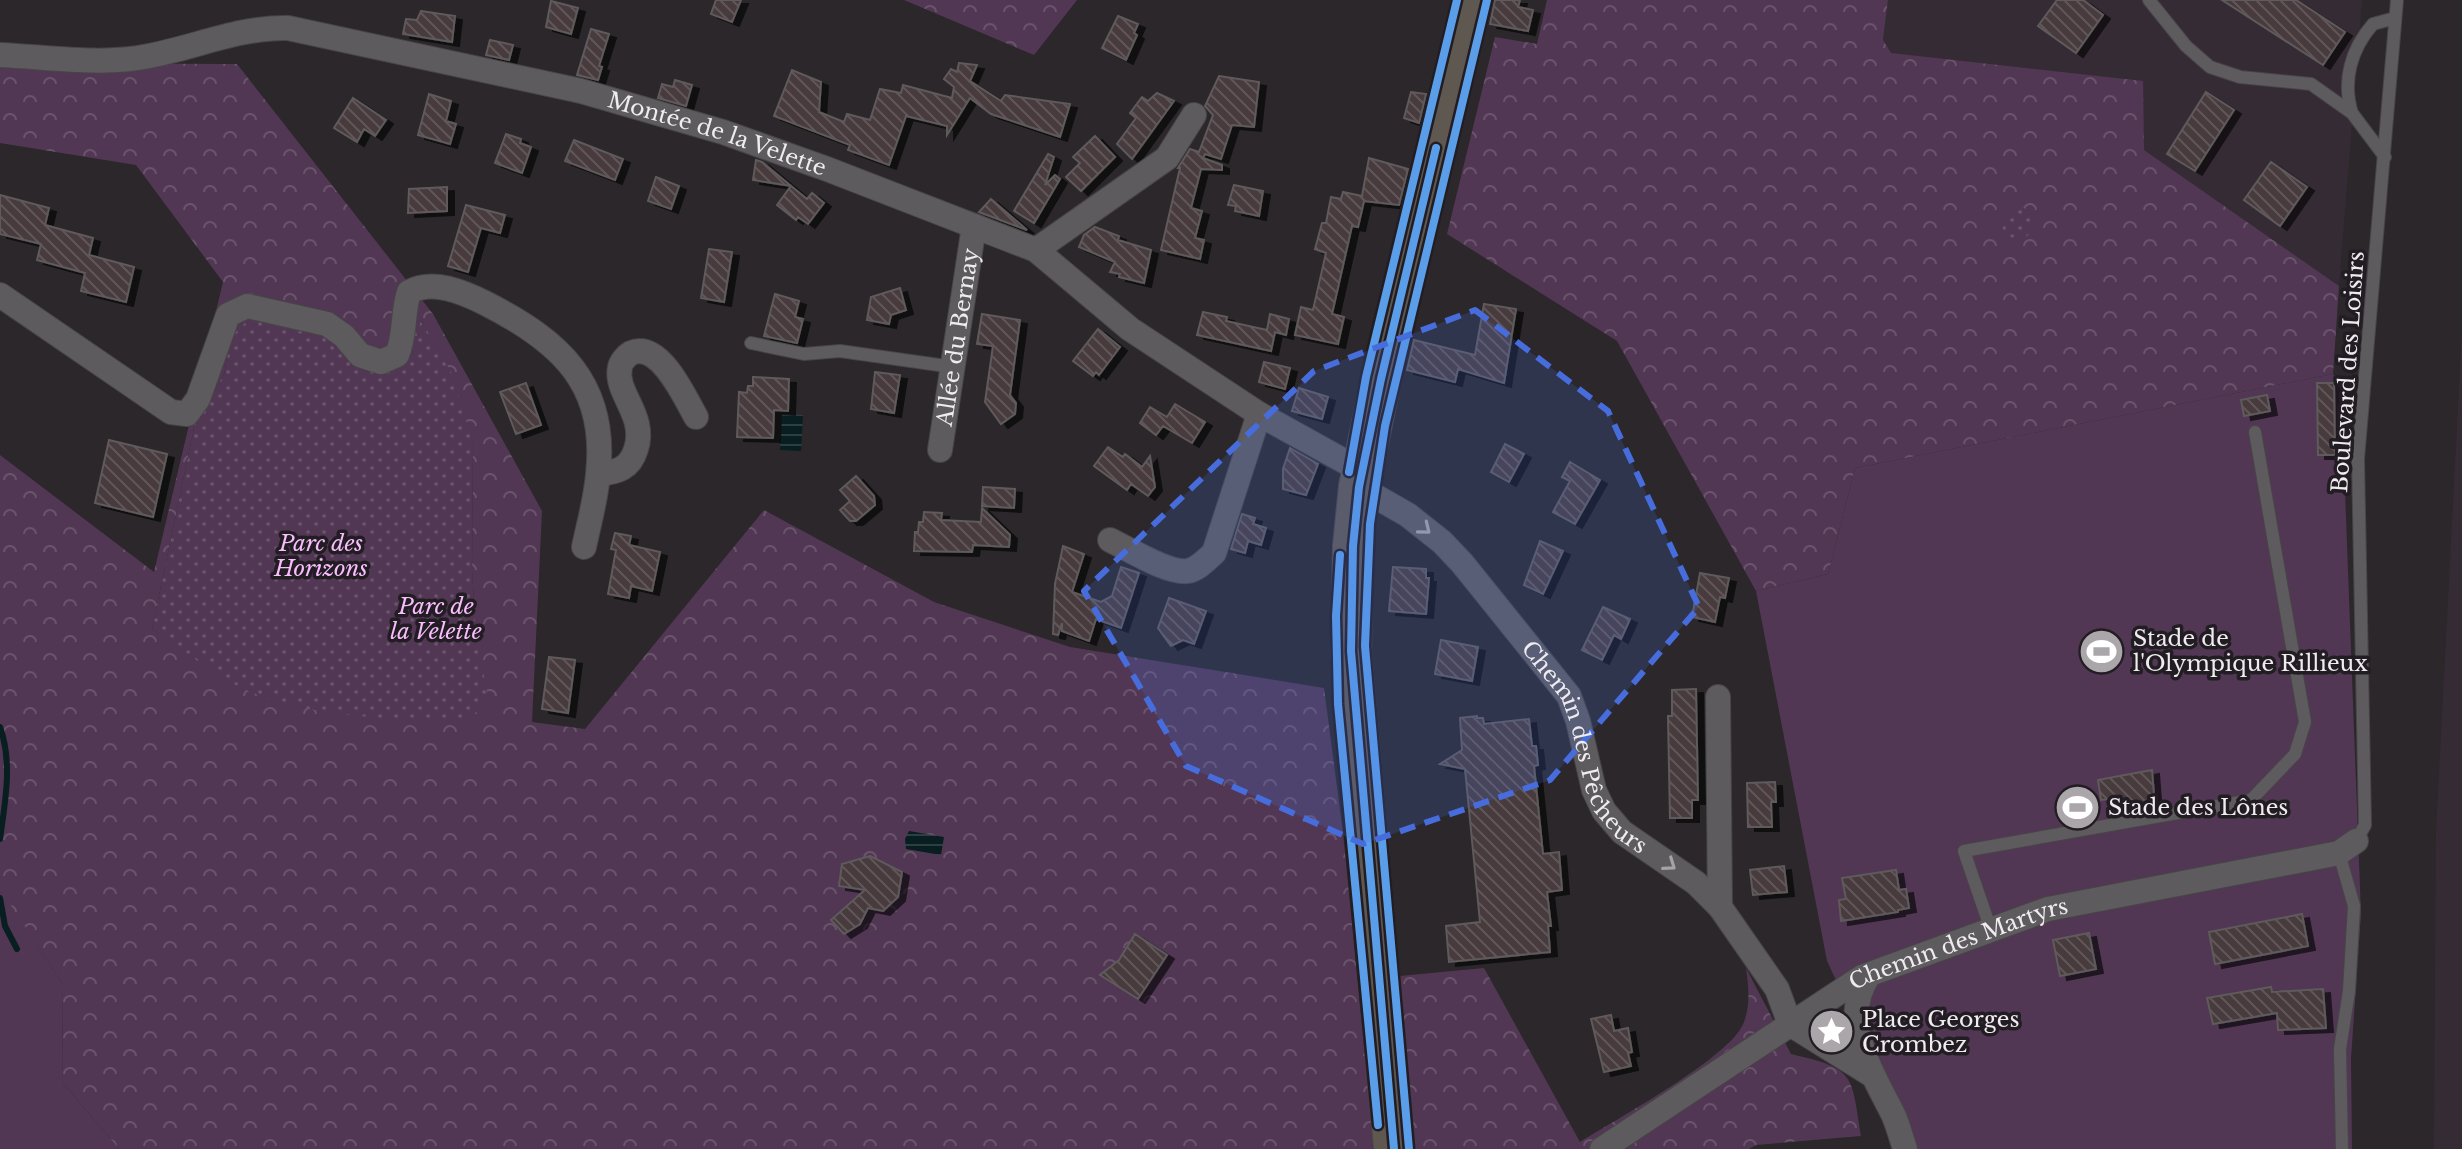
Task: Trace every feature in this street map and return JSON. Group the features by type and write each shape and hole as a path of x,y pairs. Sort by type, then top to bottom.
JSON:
{"main road":[{"path":"1394,1149 1351,651 1353,546 1361,479 1381,379 1472,0"}],"street":[{"name":"Montée de la Velette","path":"0,55 123,59 147,57 265,28 313,32 581,91 723,132 1036,250 1130,329 1361,479"},
{"path":"1036,250 1167,158 1194,115"},
{"name":"Allée du Bernay","path":"940,450 974,226"},
{"path":"0,295 171,412 187,414 198,399 228,315 247,306 327,324 344,336 360,355 381,362 397,355 404,338 404,307 409,292 420,286 438,286 461,293 527,327 557,350 580,375 593,403 598,431 599,474 584,547"},
{"path":"599,474 619,471 628,465 635,453 639,426 620,379 624,359 633,352 642,351 664,364 696,417"},
{"path":"1110,540 1173,570 1188,571 1202,564 1214,553 1259,414"},
{"name":"Chemin des Pêcheurs","path":"1361,479 1442,542 1569,696 1594,790 1604,811 1622,832 1696,883 1720,907 1777,989 1790,1024"},
{"path":"1718,697 1720,907"},
{"name":"Chemin des Martyrs","path":"1602,1149 1869,975 2048,909 2348,847"},
{"path":"1869,975 1862,984 1856,1008 1860,1040 1905,1149"},
{"path":"1790,1024 1872,1075"}],"lane":[{"path":"2149,0 2186,46 2210,67 2240,77 2311,84 2352,113 2385,157"},
{"path":"2352,113 2346,88 2353,55 2373,24 2394,6"},
{"name":"Boulevard des Loisirs","path":"2348,847 2365,825 2358,459 2385,157 2394,6"},
{"path":"751,343 804,354 840,351 953,367"},
{"path":"1991,930 1964,851 2251,800 2295,754 2305,722 2255,432"},
{"path":"2342,1149 2340,1049 2349,991 2354,906 2348,847"}],"highlighted area":[{"path":"1475,310 1608,411 1699,607 1550,780 1363,844 1186,766 1084,591 1314,371"}],"shaded area":[{"path":"1888,0 2362,0 2339,286 2144,150 1890,53 1883,40"},
{"path":"2462,330 2462,1149 2434,1149 2436,830"}],"green space":[{"path":"904,0 1077,0 1034,55"},
{"path":"1547,0 1888,0 1883,40 1891,53 2143,81 2144,150 2339,286 2333,374 1855,468 1828,574 1756,591 1617,341 1447,234 1495,37 1537,44"},
{"path":"0,63 237,64 433,314 542,511 532,722 585,729 764,510 934,602 1070,647 1324,688 1343,833 1374,1149 119,1149 63,1083 62,983 0,893 0,455 154,572 223,282 136,165 0,143","holes":["422,321 473,443 472,571 476,631 181,647 152,629 194,428 224,374 231,337 335,342 350,362 391,370 412,355"]},
{"path":"2018,207 2029,212 2034,223 2029,234 2018,239 2007,234 2002,223 2007,212"},
{"name":"Parc des Horizons","path":"264,318 322,335 350,362 391,370 412,355 421,320 451,372 473,443 472,571 476,631 488,698 470,719 378,718 283,703 228,681 152,629 194,428 224,374 231,337 247,321"},
{"name":"Stade des Lônes","path":"2333,374 2341,385 2361,914 2351,1059 2352,1149 1915,1149 1827,961 1756,591 1828,574 1855,468"},
{"path":"2,891 62,983 63,1083 119,1149 0,1149"},
{"path":"1484,968 1580,1142 1691,1073 1730,1041 1741,1028 1748,1007 1746,968 1791,1054 1828,1064 1847,1077 1855,1099 1861,1136 1756,1145 1749,1149 1414,1149 1400,976"}],"water":[{"path":"782,414 803,415 801,451 780,450"},
{"path":"909,831 944,837 941,855 906,849 905,839"}],"building":[{"path":"716,0 741,0 732,22 711,14"},
{"path":"1495,0 1520,0 1518,7 1533,10 1528,31 1490,24"},
{"path":"2057,0 2083,0 2103,15 2076,53 2038,26"},
{"path":"2222,0 2296,0 2345,32 2323,65"},
{"path":"551,1 578,8 571,34 546,27"},
{"path":"421,11 455,16 452,42 403,34 406,19 417,20"},
{"path":"1118,16 1138,24 1134,33 1137,35 1126,60 1102,48"},
{"path":"591,29 609,34 598,80 577,75"},
{"path":"490,40 513,45 509,60 486,55"},
{"path":"959,63 977,65 970,81 1001,101 1005,95 1070,104 1060,137 991,114 970,98 947,135 947,126 906,116 889,165 848,150 850,145 774,116 792,70 821,82 819,112 844,122 847,114 870,120 880,89 901,93 903,85 952,98 954,87 944,79 951,69 957,72"},
{"path":"1219,76 1259,82 1254,127 1232,125 1221,159 1205,154 1203,158 1222,165 1222,170 1201,169 1191,208 1202,211 1195,238 1204,240 1200,259 1161,250 1178,168 1190,149 1199,152 1213,115 1205,106"},
{"path":"675,80 692,85 686,106 658,98 662,84 673,87"},
{"path":"1411,92 1426,94 1419,123 1404,118"},
{"path":"2206,92 2234,110 2195,171 2167,154"},
{"path":"1157,93 1174,101 1132,159 1117,144 1136,118 1130,113 1142,97 1148,101"},
{"path":"429,94 451,101 446,121 456,124 450,144 418,135"},
{"path":"353,98 386,120 375,136 364,129 357,142 334,128"},
{"path":"506,134 521,139 520,143 531,147 522,173 495,163"},
{"path":"1095,136 1115,157 1081,191 1066,177 1080,163 1073,157"},
{"path":"574,140 623,159 615,180 565,161"},
{"path":"1048,154 1054,157 1045,185 1055,175 1060,179 1034,223 1014,211"},
{"path":"1369,158 1408,169 1399,205 1364,201 1358,227 1352,226 1332,314 1344,317 1338,344 1295,335 1301,307 1313,310 1326,253 1315,249 1322,223 1326,223 1331,197 1341,199 1343,192 1362,196"},
{"path":"756,160 762,162 791,186 753,180"},
{"path":"2271,162 2307,187 2280,226 2244,200"},
{"path":"656,177 679,186 671,209 648,201"},
{"path":"1234,185 1263,191 1259,216 1235,211 1236,206 1228,205"},
{"path":"791,186 807,199 812,193 824,203 808,224 798,217 796,220 777,205"},
{"path":"447,187 447,211 408,213 409,189"},
{"path":"0,195 49,208 45,225 93,238 89,255 134,267 126,302 81,291 85,273 37,260 41,244 0,234"},
{"path":"991,199 1027,230 979,212"},
{"path":"466,205 505,215 500,233 481,228 468,272 448,266"},
{"path":"1095,227 1119,236 1118,240 1151,250 1144,283 1119,277 1120,274 1110,272 1115,262 1079,247 1084,235"},
{"path":"709,249 732,252 724,302 701,298"},
{"path":"900,288 906,310 891,315 889,324 867,320 871,297"},
{"path":"775,294 799,301 795,317 803,319 797,343 764,336"},
{"path":"1484,304 1516,309 1504,383 1458,369 1455,382 1407,370 1414,340 1475,355"},
{"path":"1203,312 1227,317 1226,321 1267,330 1270,314 1289,319 1286,335 1275,332 1271,351 1197,335"},
{"path":"982,314 1020,320 1010,395 1016,403 1015,414 1001,424 985,402 993,346 977,344"},
{"path":"1098,329 1120,347 1099,375 1096,372 1093,376 1073,361"},
{"path":"1264,362 1290,368 1285,389 1259,382"},
{"path":"875,372 900,375 894,413 871,409"},
{"path":"753,377 789,379 788,411 774,410 773,438 737,437 739,392 747,393 748,386 753,386"},
{"path":"526,383 541,425 516,434 500,392"},
{"path":"2317,383 2334,383 2335,455 2318,455"},
{"path":"1299,388 1328,397 1322,419 1292,411"},
{"path":"2267,395 2270,411 2244,416 2241,400"},
{"path":"1175,404 1205,422 1192,443 1163,426 1156,435 1140,423 1150,407 1167,417"},
{"path":"109,440 167,454 153,517 95,503"},
{"path":"1505,444 1524,454 1509,482 1491,472"},
{"path":"1108,447 1123,457 1125,454 1142,467 1150,456 1155,487 1148,496 1131,484 1127,490 1094,466"},
{"path":"1290,448 1318,464 1306,495 1283,489 1283,469"},
{"path":"1570,462 1600,480 1575,524 1553,512 1570,481 1562,477"},
{"path":"856,476 874,496 875,505 856,521 850,521 840,510 850,501 840,490"},
{"path":"983,487 1015,489 1014,508 982,506"},
{"path":"982,508 1010,535 1009,547 973,545 972,552 914,551 915,532 918,532 919,522 923,522 924,512 942,513 941,520 981,522"},
{"path":"1242,514 1255,518 1253,524 1266,528 1261,545 1248,541 1245,553 1231,549"},
{"path":"615,533 631,536 629,545 660,552 652,591 631,586 629,598 608,594 616,550 611,549"},
{"path":"1540,541 1563,551 1543,594 1524,585"},
{"path":"1063,546 1084,554 1072,592 1101,602 1112,596 1121,567 1139,573 1121,628 1096,619 1089,641 1062,631 1062,623 1058,635 1053,634 1055,584"},
{"path":"1393,567 1426,569 1426,578 1429,578 1426,614 1389,611"},
{"path":"1700,573 1729,578 1725,598 1720,597 1715,622 1692,617"},
{"path":"1169,598 1206,611 1194,644 1183,640 1171,646 1158,628"},
{"path":"1603,607 1630,619 1621,639 1614,635 1602,660 1582,650"},
{"path":"1441,640 1478,647 1472,681 1435,674"},
{"path":"549,657 575,660 568,713 542,709"},
{"path":"1696,689 1698,800 1692,800 1692,818 1670,818 1668,716 1672,716 1672,690"},
{"path":"1460,718 1483,718 1484,724 1529,719 1538,765 1534,766 1543,854 1559,852 1562,890 1547,892 1550,952 1449,962 1446,926 1480,922 1465,769 1440,764 1462,750"},
{"path":"2152,770 2155,808 2112,816 2109,799 2101,800 2098,780"},
{"path":"1775,782 1776,802 1771,802 1772,827 1748,827 1747,783"},
{"path":"870,856 902,872 898,897 883,911 868,908 860,924 844,934 831,920 865,890 839,886 842,864"},
{"path":"1784,866 1787,892 1753,895 1750,870"},
{"path":"1896,870 1899,890 1906,889 1909,908 1841,921 1839,900 1846,899 1842,878"},
{"path":"2302,914 2308,946 2215,964 2209,932"},
{"path":"2089,933 2096,969 2060,976 2053,940"},
{"path":"1135,934 1167,955 1138,999 1100,975 1119,960"},
{"path":"2271,987 2272,992 2323,989 2326,1028 2278,1030 2277,1013 2213,1024 2207,998"},
{"path":"1611,1015 1614,1031 1628,1028 1631,1066 1604,1072 1591,1019"}],"waterway":[{"path":"0,727 7,769 0,839"},
{"path":"0,898 5,926 17,949"}],"cycle path":[{"path":"1349,472 1366,377 1457,0"},
{"path":"1409,1149 1365,646 1370,524 1385,426 1487,0"},
{"path":"1394,1149 1351,651 1353,546 1359,487 1381,379 1436,148"},
{"path":"1340,555 1336,616 1338,704 1378,1125"}],"place":[{"name":"Stade de l'Olympique Rillieux","path":"2102,651"},
{"name":"Stade des Lônes","path":"2077,807"},
{"name":"Place Georges Crombez","path":"1831,1032"}],"park label":[{"name":"Parc de la Velette","path":"436,618"}]}
